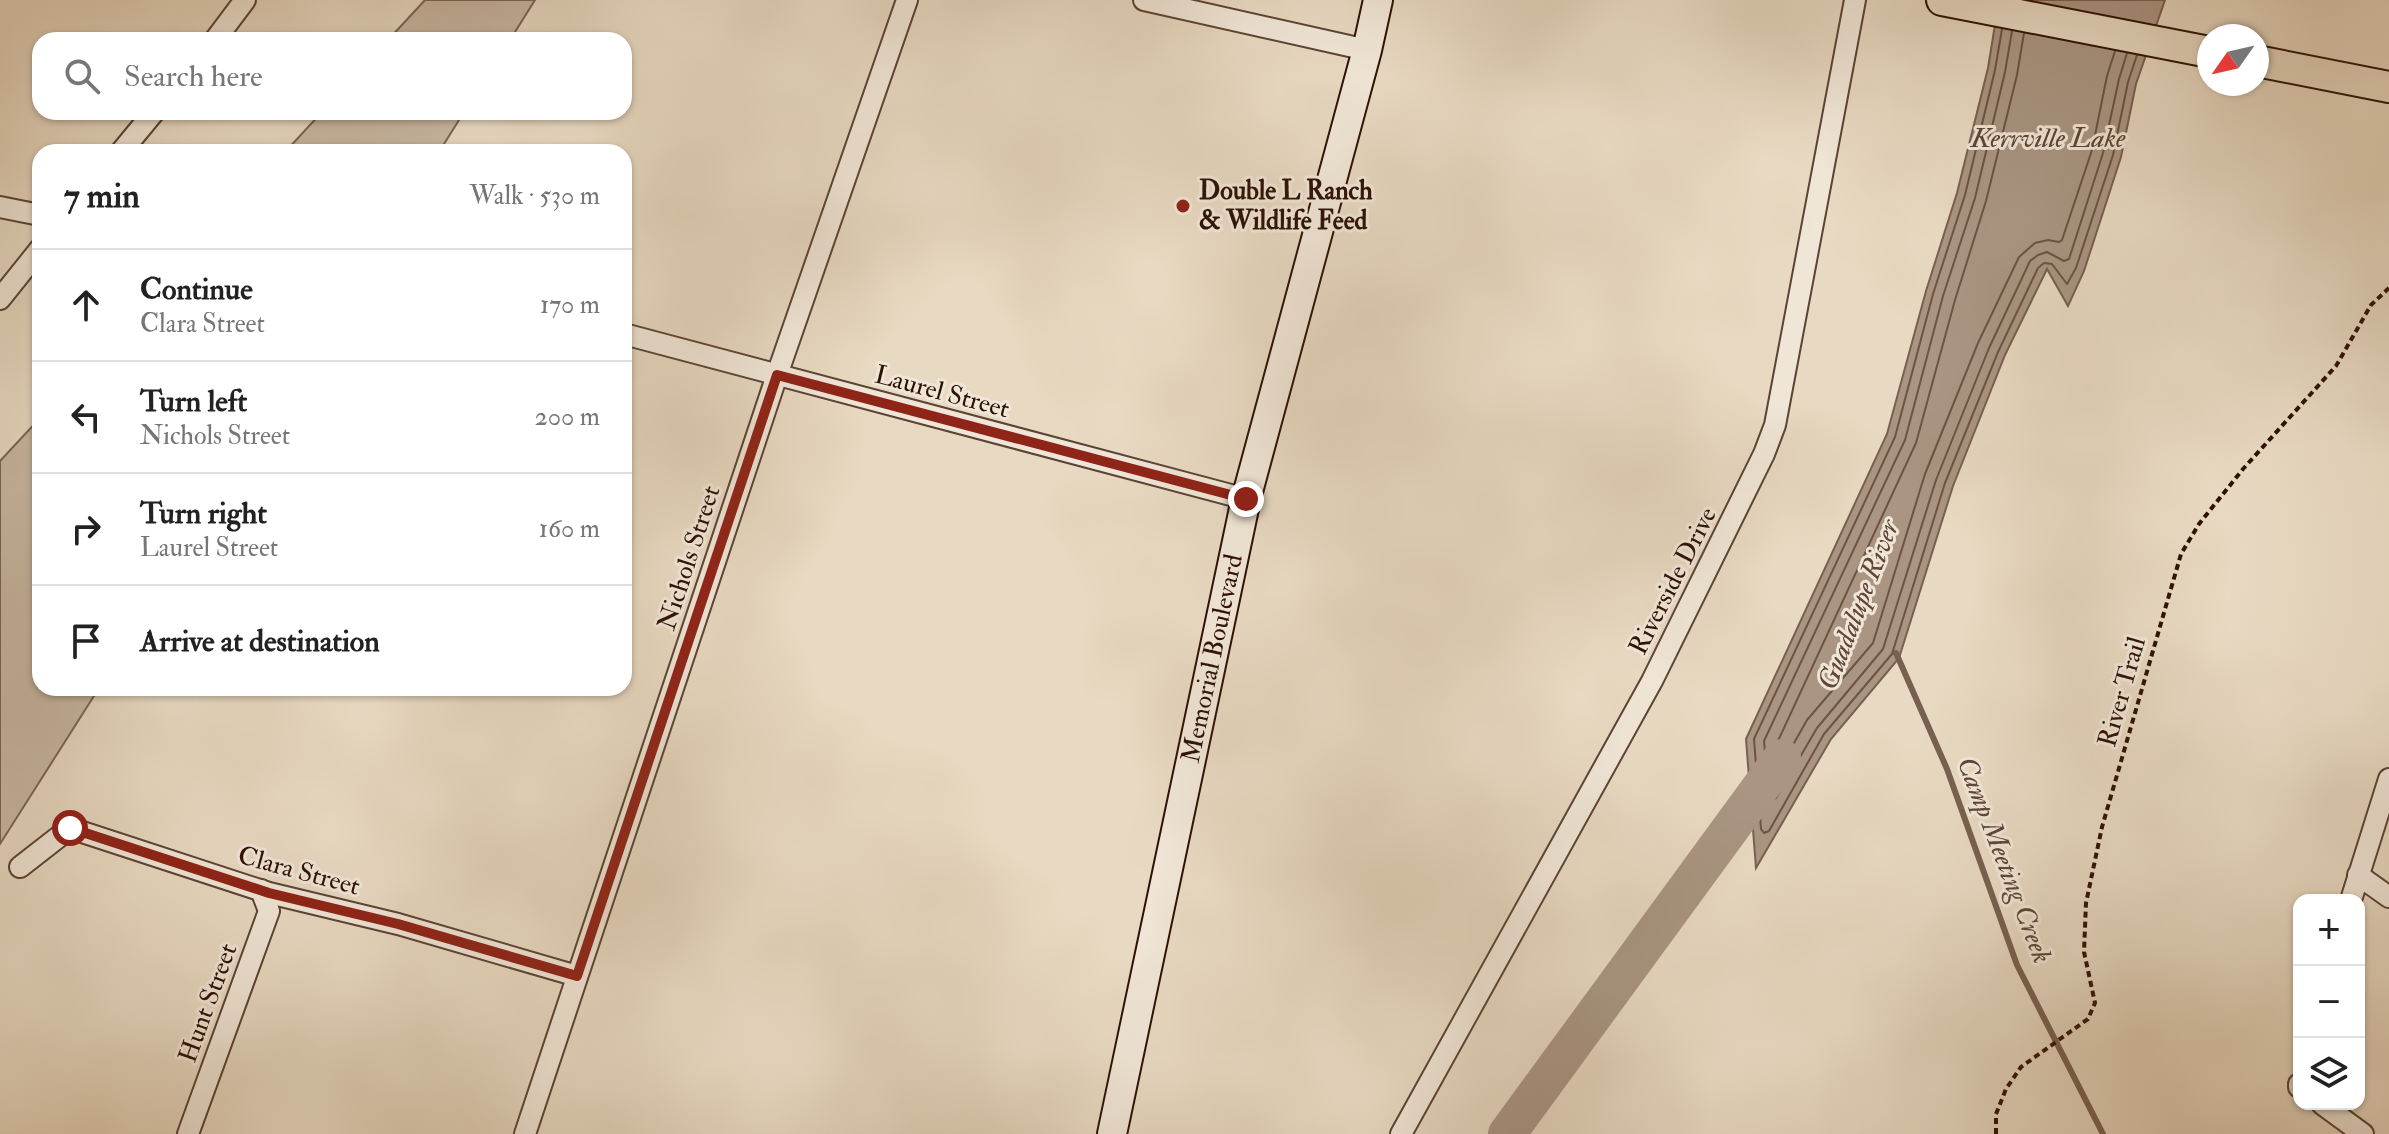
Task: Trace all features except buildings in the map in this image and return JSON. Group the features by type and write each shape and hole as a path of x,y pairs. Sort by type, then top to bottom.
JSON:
{"main road":[{"name":"Memorial Boulevard","path":"1112,1134 1246,499 1378,0"},
{"path":"1942,0 2197,50"},
{"path":"2269,63 2389,87"}],"street":[{"path":"221,32 245,0"},
{"name":"Nichols Street","path":"525,1134 777,375 907,0"},
{"path":"1144,0 1367,50"},
{"name":"Riverside Drive","path":"1401,1134 1652,681 1764,454 1775,425 1855,0"},
{"path":"128,144 147,120"},
{"path":"0,207 32,213"},
{"path":"0,299 32,259"},
{"name":"Laurel Street","path":"632,336 1246,499"},
{"path":"2353,894 2389,779"},
{"name":"Clara Street","path":"20,867 70,828 261,890 458,941 577,976"},
{"path":"2358,875 2389,897"},
{"name":"Hunt Street","path":"188,1134 269,911 261,890"},
{"path":"2330,1110 2363,1134"}],"path":[{"name":"River Trail","path":"1996,1134 1996,1114 2006,1089 2021,1067 2088,1019 2095,1003 2084,952 2086,903 2102,827 2181,554 2199,524 2243,469 2336,366 2371,305 2389,288"}],"shaded area":[{"path":"425,0 535,0 515,32 395,32"},
{"path":"315,120 459,120 444,144 292,144"},
{"path":"32,427 32,696 94,696 0,844 0,461"}],"water":[{"name":"Kerrville Lake","path":"1999,0 2165,0 2136,84 2121,157 2084,271 2068,306 2047,269 2005,355 1953,486 1899,658 1831,739 1756,868 1746,739 1887,434 1926,291 1957,193 1988,68"}],"waterway":[{"name":"Camp Meeting Creek","path":"1896,653 1947,769 2017,965 2103,1134"},
{"name":"Guadalupe River","path":"1507,1134 1782,758"}],"place":[{"name":"Double L Ranch & Wildlife Feed","path":"1183,206"}],"route":[{"path":"70,828 269,893 398,924 577,976 777,375 1246,499"}]}
